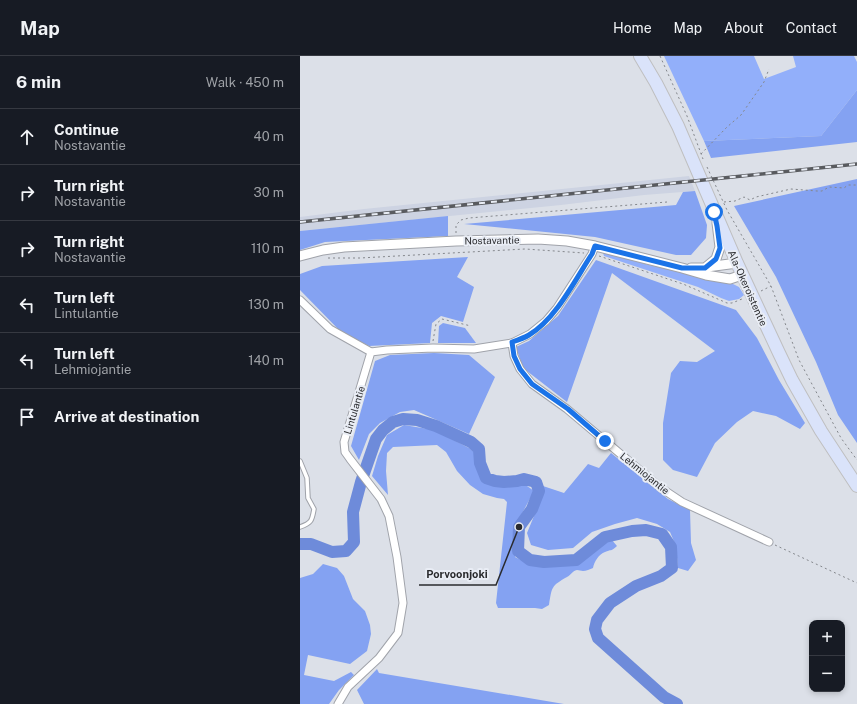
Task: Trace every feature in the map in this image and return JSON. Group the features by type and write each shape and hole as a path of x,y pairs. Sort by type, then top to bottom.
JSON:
{"main road":[{"name":"Ala-Okeroistentie","path":"642,58 678,126 742,275 792,380 821,430 857,486"}],"street":[{"path":"705,268 716,259 720,248 714,212"},
{"name":"Nostavantie","path":"300,256 344,247 456,241 538,239 567,241 594,250 682,268 706,275 730,278 742,275"},
{"path":"300,300 330,329 371,352 433,348 474,349 512,342 530,334 550,317 557,308 594,250"},
{"name":"Nostavantie","path":"682,268 705,268 737,263"},
{"name":"Lehmiojantie","path":"512,342 514,356 520,369 532,384 568,409 661,488 682,502 769,542"},
{"name":"Lintulantie","path":"338,704 348,688 380,658 398,634 403,603 397,557 389,516 381,499 345,452 344,442 371,352"}],"lane":[{"path":"300,461 307,478 308,498 314,509 312,519 307,525 300,527"}],"path":[{"path":"660,56 687,116 703,160"},
{"path":"701,154 741,115 764,82 769,69"},
{"path":"706,165 723,202 771,286 799,360 841,438 857,460"},
{"path":"723,202 735,201 744,197 750,200 756,197 791,189 822,191 828,187 844,188 848,185 857,185"},
{"path":"456,241 456,225 460,220 469,218 667,202"},
{"path":"326,258 360,258 525,249 594,250 683,284 727,303 732,303 745,298"},
{"path":"758,292 771,286"},
{"path":"433,348 436,324 442,319 471,326"},
{"path":"769,542 857,582"}],"shaded area":[{"path":"664,56 754,56 764,79 796,67 793,56 854,56 857,62 857,90 821,136 704,141"},
{"path":"857,90 857,142 711,158 704,141 821,136"},
{"path":"689,176 695,191 300,231 300,217 364,209"},
{"path":"857,179 857,443 838,415 816,362 776,277 734,206"},
{"path":"695,191 707,225 706,238 691,255 676,255 595,237 464,224 676,205 683,192"},
{"path":"448,216 448,236 325,242 300,250 300,231"},
{"path":"603,253 609,253 649,265 729,282 739,287 744,295 739,299 729,301 698,287 604,256"},
{"path":"468,257 457,277 474,287 463,322 441,316 432,323 430,343 369,346 341,332 300,290 300,274 322,266"},
{"path":"596,260 736,310 757,338 779,380 805,423 800,429 776,416 753,411 737,422 715,443 697,477 673,470 663,460 663,423 671,373 680,361 697,362 715,351 612,273 567,402 523,368 516,347 529,341 558,316"},
{"path":"443,323 465,328 476,343 438,343 439,326"},
{"path":"434,353 469,355 495,377 469,434 414,410 400,412 380,423 369,434 359,460 351,446 375,361 390,355"},
{"path":"404,425 434,430 469,448 474,452 474,461 482,481 495,487 523,483 534,491 517,523 515,557 525,562 547,567 575,563 611,539 617,546 612,550 601,554 593,568 584,571 577,570 555,585 549,605 542,609 498,608 496,603 507,502 504,499 483,494 470,485 457,471 446,452 437,445 393,447 387,453 386,471 388,495 372,476 378,456 387,435"},
{"path":"611,453 668,499 690,510 691,543 696,560 688,571 678,568 676,546 670,532 657,524 637,518 592,532 573,548 548,550 531,545 527,533 541,499 543,486 564,493 588,464 599,468"},
{"path":"323,564 337,568 344,576 353,599 365,611 370,625 371,634 367,651 350,664 308,655 304,675 334,681 351,672 354,675 339,690 329,704 300,704 300,578 313,574"},
{"path":"377,669 379,673 564,704 364,704 357,690"}],"waterway":[{"path":"300,544 311,544 332,552 346,551 354,542 353,512 361,482 376,439 383,430 393,422 403,419 417,420 436,426 471,442 479,449 480,463 486,478 504,482 524,479 536,482 539,491 532,509 519,527 518,551 530,560 544,562 576,560 605,537 632,531 646,530 662,534 671,547 672,568 661,576 636,586 610,603 597,620 595,629 598,638 664,697 677,704"}],"railway":[{"path":"300,222 857,164"}],"place":[{"name":"Porvoonjoki","path":"519,527"}],"route":[{"path":"605,441 568,409 532,384 520,369 514,356 512,342 530,334 546,321 557,308 592,254 595,246 682,268 705,268 716,259 720,248 714,212"}]}
